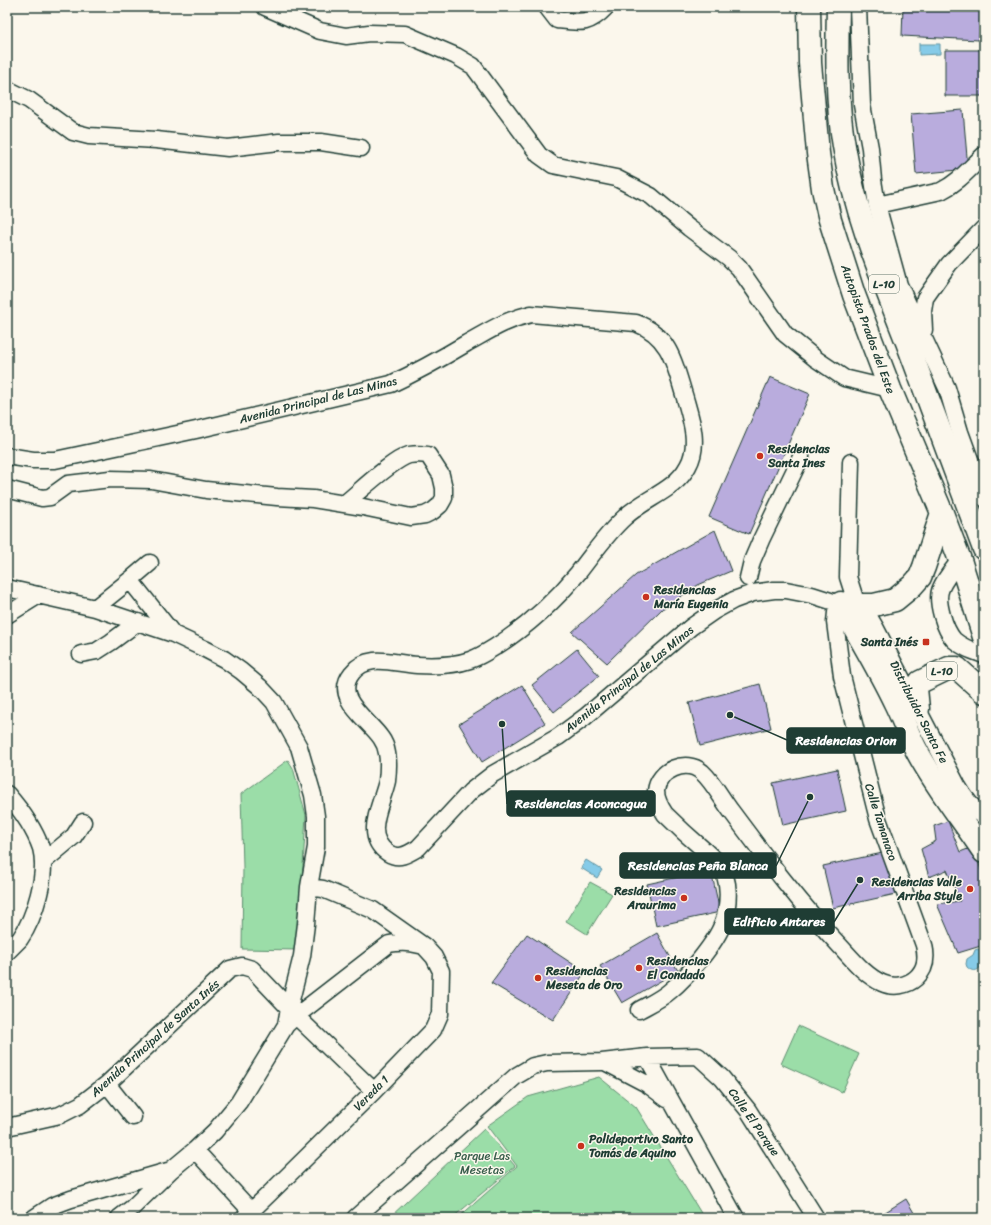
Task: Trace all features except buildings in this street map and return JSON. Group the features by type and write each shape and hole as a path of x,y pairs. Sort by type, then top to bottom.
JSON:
{"highway":[{"name":"Autopista Prados del Este","path":"809,7 810,63 814,110 823,189 830,220 854,295 890,389 960,560 984,637"},
{"name":"L-10","path":"838,7 839,105 843,146 855,200 881,274 984,549"},
{"path":"942,513 920,577 912,586 895,600 874,605 845,604 895,702 918,753 941,792 963,820 984,852"},
{"name":"L-10","path":"918,709 916,688 920,682 948,668 958,668 984,692"}],"street":[{"path":"265,7 320,31 346,36 369,32 405,34 456,56 473,66 539,155 553,165 616,178 651,196 689,228 729,258 739,268 785,334 816,360 844,378 890,389"},
{"path":"547,7 557,20 578,22 593,19 606,7"},
{"path":"858,7 862,105 870,148 877,205 899,285 947,388 960,432 984,498"},
{"path":"7,89 29,100 73,132 89,136 156,140 228,148 279,142 321,142 361,148"},
{"path":"877,205 941,191 965,175 984,155"},
{"path":"924,337 923,311 925,298 949,264 984,228"},
{"path":"899,285 906,291 915,294 923,292 937,280"},
{"name":"Avenida Principal de Las Minas","path":"7,456 33,460 55,460 196,430 391,384 413,374 497,326 514,318 531,314 636,323 656,333 670,352 689,411 692,427 694,453 690,464 675,484 645,501 623,518 558,596 518,631 486,653 471,660 446,665 415,665 379,660 369,661 353,671 348,678 346,686 351,704 380,737 386,747 388,758 387,782 374,829 376,840 382,848 389,854 398,857 408,854 418,848 471,790 493,774 558,737 585,717 691,627 714,611 734,600 753,593 774,590 786,590 812,595 845,604"},
{"path":"7,489 42,498 50,497 68,484 110,479 151,480 206,490 312,499 410,517 425,515 433,511 440,505 444,498 444,488 441,475 428,455 408,455 396,462 344,504"},
{"path":"748,578 752,561 761,540 801,457"},
{"path":"845,604 848,577 851,462"},
{"path":"960,560 940,588 940,605 945,624 954,639 966,649 984,655"},
{"path":"95,608 150,563"},
{"path":"130,580 173,634"},
{"path":"7,588 95,608 138,622 173,634 205,648 224,659 260,686 274,702 298,747 313,794 316,816 316,847 309,887 302,956 291,1016 239,1102 215,1131 171,1170 132,1208 119,1218"},
{"path":"7,615 39,595"},
{"name":"Distribuidor Santa Fe","path":"845,604 868,615 876,627 894,661 906,689 918,709 957,785 965,798 979,813 984,816"},
{"name":"Calle Tamanaco","path":"639,1010 660,999 696,965 722,924 728,895 725,878 718,864 665,814 659,804 656,792 659,781 666,772 678,767 687,766 701,771 711,781 726,805 791,890 826,931 858,965 872,977 883,984 902,985 910,983 923,970 926,954 924,945 878,819 842,676 835,622 845,604"},
{"path":"81,654 97,651 138,622"},
{"path":"7,794 25,816 34,832 41,849 42,862 41,882 37,903 29,923 19,939 7,952"},
{"path":"42,862 74,836 83,822"},
{"name":"Vereda 1","path":"247,1214 374,1091 433,1030 440,1014 441,972 434,957 424,946 374,910 323,889 309,887"},
{"path":"291,1016 389,944 399,942 424,946"},
{"name":"Avenida Principal de Santa Inés","path":"7,1127 60,1115 80,1105 107,1084 230,969 242,966 252,969 291,1016 374,1091"},
{"name":"Calle El Parque","path":"647,1057 698,1056 709,1064 748,1110 816,1218"},
{"path":"355,1218 516,1076 533,1066 547,1063 605,1062 647,1057 736,1218"},
{"path":"605,1062 647,1084 673,1103"},
{"path":"107,1084 133,1117"},
{"path":"195,1150 247,1214"},
{"path":"34,1218 52,1206 71,1199 171,1170"}],"green space":[{"path":"288,760 293,768 306,815 298,950 242,949 243,867 241,794"},
{"path":"590,882 612,894 587,934 566,921"},
{"path":"798,1026 859,1054 842,1092 781,1064"},
{"name":"Polideportivo Santo Tomás de Aquino","path":"599,1077 636,1107 704,1218 458,1218 517,1166 487,1126 528,1097"},
{"name":"Parque Las Mesetas","path":"484,1129 515,1166 452,1218 389,1218"}],"water":[{"path":"919,44 940,44 940,54 919,55"},
{"path":"586,860 602,870 597,878 581,868"},
{"path":"978,949 981,951 980,956 983,961 981,967 975,971 967,967 966,964 967,959 973,955 975,950"}],"place":[{"name":"Residencias Santa Ines","path":"760,456"},
{"name":"Residencias María Eugenia","path":"646,597"},
{"name":"Santa Inés","path":"926,642"},
{"name":"Residencias Orion","path":"730,715"},
{"name":"Residencias Aconcagua","path":"502,724"},
{"name":"Residencias Peña Blanca","path":"810,797"},
{"name":"Edificio Antares","path":"860,880"},
{"name":"Residencias Valle Arriba Style","path":"970,889"},
{"name":"Residencias Araurima","path":"684,898"},
{"name":"Residencias El Condado","path":"639,968"},
{"name":"Residencias Meseta de Oro","path":"538,978"},
{"name":"Polideportivo Santo Tomás de Aquino","path":"581,1146"}]}
